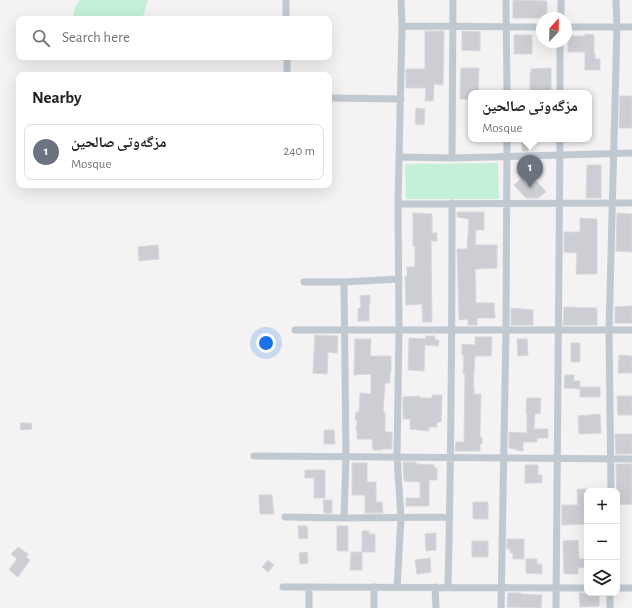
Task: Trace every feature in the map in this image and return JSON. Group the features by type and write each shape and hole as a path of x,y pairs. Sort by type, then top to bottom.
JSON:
{"street":[{"path":"286,0 286,16"},
{"path":"397,587 401,518 397,457 399,330 398,204 402,26 401,0"},
{"path":"452,158 453,0"},
{"path":"506,0 507,90"},
{"path":"561,0 561,12"},
{"path":"611,488 610,330 617,27 616,0"},
{"path":"402,26 536,27"},
{"path":"572,27 632,27"},
{"path":"560,48 560,90"},
{"path":"287,60 287,72"},
{"path":"332,98 401,99"},
{"path":"501,608 508,142"},
{"path":"556,608 560,142"},
{"path":"400,157 452,158 632,153"},
{"path":"448,587 451,457 452,203"},
{"path":"398,204 632,203"},
{"path":"304,282 344,282 399,279"},
{"path":"344,282 346,457 344,518"},
{"path":"295,330 632,330"},
{"path":"254,456 632,458"},
{"path":"284,517 449,517"},
{"path":"283,587 584,588"},
{"path":"308,608 309,587"},
{"path":"374,587 374,608"},
{"path":"435,587 436,608"},
{"path":"620,588 632,588"},
{"path":"610,596 610,608"}],"green space":[{"path":"80,0 148,0 143,16 73,16 76,6"},
{"path":"498,163 499,199 406,199 405,164"}],"building":[{"path":"513,0 547,1 547,12 536,12 536,18 513,18"},
{"path":"425,31 444,31 443,85 434,84 433,101 425,101 426,88 406,88 406,69 425,69"},
{"path":"462,31 480,32 480,51 462,50"},
{"path":"585,34 594,35 594,54 595,59 600,59 600,70 585,70 585,52 568,52 568,48 572,48 572,36 585,36"},
{"path":"514,35 532,35 532,54 514,54"},
{"path":"461,68 479,68 478,90 468,90 468,99 460,99"},
{"path":"551,68 551,90 530,90 531,69"},
{"path":"620,96 632,96 632,128 619,128"},
{"path":"416,108 425,109 424,125 415,124"},
{"path":"522,142 528,142 528,151 522,151"},
{"path":"587,165 601,165 601,198 586,198"},
{"path":"529,172 546,192 538,198 526,198 514,185"},
{"path":"457,212 484,212 484,230 476,230 475,245 497,245 497,268 475,269 476,303 494,303 495,318 477,318 477,325 468,325 468,319 459,320 457,249 467,249 469,219 457,217"},
{"path":"413,213 432,214 432,233 437,233 437,241 431,241 432,322 423,322 422,304 406,305 405,276 407,276 407,267 415,267 415,246 413,246"},
{"path":"617,213 632,214 632,252 616,251"},
{"path":"580,218 597,219 597,274 576,274 577,253 564,252 564,232 580,232"},
{"path":"158,245 159,259 139,261 138,247"},
{"path":"370,295 369,321 358,321 358,308 361,308 360,296"},
{"path":"632,306 632,323 615,323 615,307"},
{"path":"564,307 597,308 597,325 563,325"},
{"path":"511,308 533,310 533,325 511,325"},
{"path":"315,335 338,336 337,353 328,352 327,374 313,373"},
{"path":"426,336 435,336 435,340 439,340 438,346 425,345 424,371 408,370 409,338 426,339"},
{"path":"475,337 492,337 491,356 475,356 473,386 474,394 481,394 480,437 482,437 482,444 480,444 480,451 455,451 456,442 464,442 465,374 463,374 464,355 462,355 462,344 475,345"},
{"path":"355,339 371,339 370,356 391,356 390,383 385,383 383,412 385,412 385,432 392,432 392,449 373,450 372,439 357,439 357,420 355,420 356,412 359,412 360,393 371,394 371,374 354,375"},
{"path":"517,339 527,339 528,355 518,356"},
{"path":"571,343 580,343 580,362 571,362"},
{"path":"619,355 632,356 632,373 618,373"},
{"path":"565,375 574,375 574,381 580,381 580,389 564,388"},
{"path":"580,387 600,387 600,397 580,397"},
{"path":"432,395 442,395 441,422 437,422 437,427 429,427 429,431 410,429 410,419 403,419 403,397 420,396 420,398 432,398"},
{"path":"617,396 632,396 632,415 618,415"},
{"path":"527,398 541,398 540,414 535,413 534,429 548,429 548,438 537,438 537,442 523,442 523,451 516,450 509,448 509,432 527,433"},
{"path":"600,414 601,433 579,434 578,416"},
{"path":"20,423 31,423 32,429 21,430"},
{"path":"324,430 334,430 335,444 324,444"},
{"path":"615,434 632,434 632,454 616,454"},
{"path":"403,462 416,462 416,464 434,465 434,468 437,468 437,480 429,480 429,506 406,506 406,498 420,498 420,482 404,481"},
{"path":"352,463 367,463 367,482 376,482 376,502 382,502 383,513 365,513 365,495 352,495"},
{"path":"616,464 632,464 632,504 620,505 620,488 617,488"},
{"path":"525,465 538,465 538,475 542,475 542,483 525,483"},
{"path":"305,470 325,470 325,498 314,498 314,478 305,478"},
{"path":"577,489 584,489 584,524 562,525 562,505 578,505"},
{"path":"259,495 272,495 274,514 260,514"},
{"path":"323,500 332,500 332,513 324,513"},
{"path":"473,502 488,502 488,519 473,519"},
{"path":"298,526 307,526 308,538 299,539"},
{"path":"337,526 348,526 348,551 337,551"},
{"path":"362,531 369,531 369,534 375,534 375,552 362,552"},
{"path":"436,533 436,550 426,551 425,534"},
{"path":"507,539 524,539 524,559 513,559 513,553 510,553 510,549 507,549"},
{"path":"578,540 579,559 584,559 584,567 578,568 578,574 564,574 563,541"},
{"path":"472,541 488,541 488,557 472,557"},
{"path":"18,547 28,554 26,557 30,560 18,577 9,570 17,559 11,554"},
{"path":"307,552 308,563 300,564 299,553"},
{"path":"351,552 362,552 362,570 350,570"},
{"path":"430,558 431,572 417,574 415,560"},
{"path":"526,559 537,559 537,564 542,564 542,574 526,573"},
{"path":"268,560 274,565 268,572 262,567"},
{"path":"508,593 542,595 541,608 507,607"},
{"path":"579,593 584,593 584,596 599,596 599,606 580,607"}],"place":[{"name":"مزگەوتی صالحین","path":"530,188"}]}
